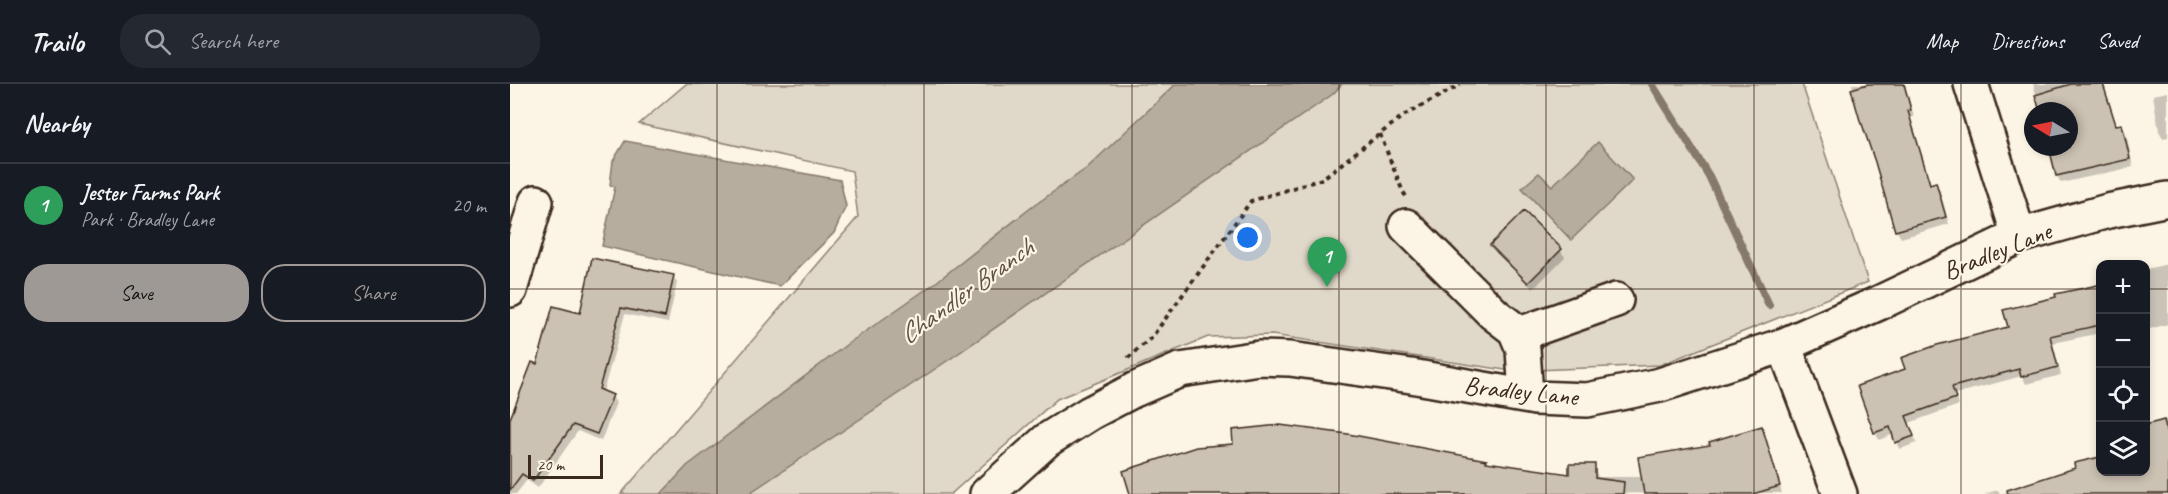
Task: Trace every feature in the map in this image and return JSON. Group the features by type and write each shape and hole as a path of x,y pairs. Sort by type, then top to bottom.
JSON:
{"street":[{"path":"1971,84 2019,236"},
{"name":"Bradley Lane","path":"987,494 1047,440 1090,413 1180,370 1259,358 1290,359 1411,376 1526,396 1587,400 1660,386 1784,345 1879,303 2019,236 2108,211 2168,200"},
{"path":"510,290 536,202"},
{"path":"1409,216 1494,314 1515,330 1523,348 1526,396"},
{"path":"1517,335 1617,300"},
{"path":"1784,345 1840,494"}],"path":[{"path":"1128,358 1152,337 1251,201 1322,179 1403,116 1460,85"},
{"path":"1380,134 1409,216"}],"shaded area":[{"path":"686,84 1802,84 1868,282 1660,365 1512,371 1272,335 1208,337 1057,399 951,494 621,494 858,217 852,171 639,124"}],"water":[{"name":"Chandler Branch","path":"1176,84 1342,84 1333,94 956,355 748,494 661,494 687,466 846,345 935,283 1032,207 1087,168"},
{"path":"625,141 840,180 846,206 834,233 780,286 602,246 615,187 610,185 613,161"},
{"path":"1598,142 1633,180 1571,240 1522,188 1539,173 1552,186"}],"building":[{"path":"1868,84 1904,84 1911,110 1908,111 1930,184 1936,182 1946,217 1895,231 1851,89"},
{"path":"2071,84 2103,84 2116,125 2122,124 2130,159 2056,176 2051,156 2078,156 2078,102 2037,102 2035,95"},
{"path":"1524,211 1562,249 1528,283 1490,245"},
{"path":"592,258 674,275 665,317 621,308 599,389 613,395 597,434 573,425 533,481 522,474 510,490 510,419 532,362 537,364 553,306 580,313"},
{"path":"2096,285 2096,326 2050,336 2058,367 2021,377 2019,369 1952,387 1956,398 1906,416 1914,436 1895,443 1890,427 1874,433 1857,386 1905,369 1901,358 1937,345 2008,327 2003,310 2056,297 2055,294"},
{"path":"2164,420 2168,436 2168,494 2008,494 2007,490 2075,468 2074,463 2096,458 2096,476 2150,476 2150,424"},
{"path":"1280,425 1348,434 1487,460 1486,462 1569,474 1569,464 1595,464 1595,478 1624,482 1623,494 1130,494 1123,471 1196,447 1233,444 1232,430"},
{"path":"1762,426 1780,486 1753,494 1644,494 1638,457 1710,445 1709,442"}],"waterway":[{"path":"1652,84 1709,176 1769,305"}],"place":[{"name":"Jester Farms Park","path":"1327,287"}]}
